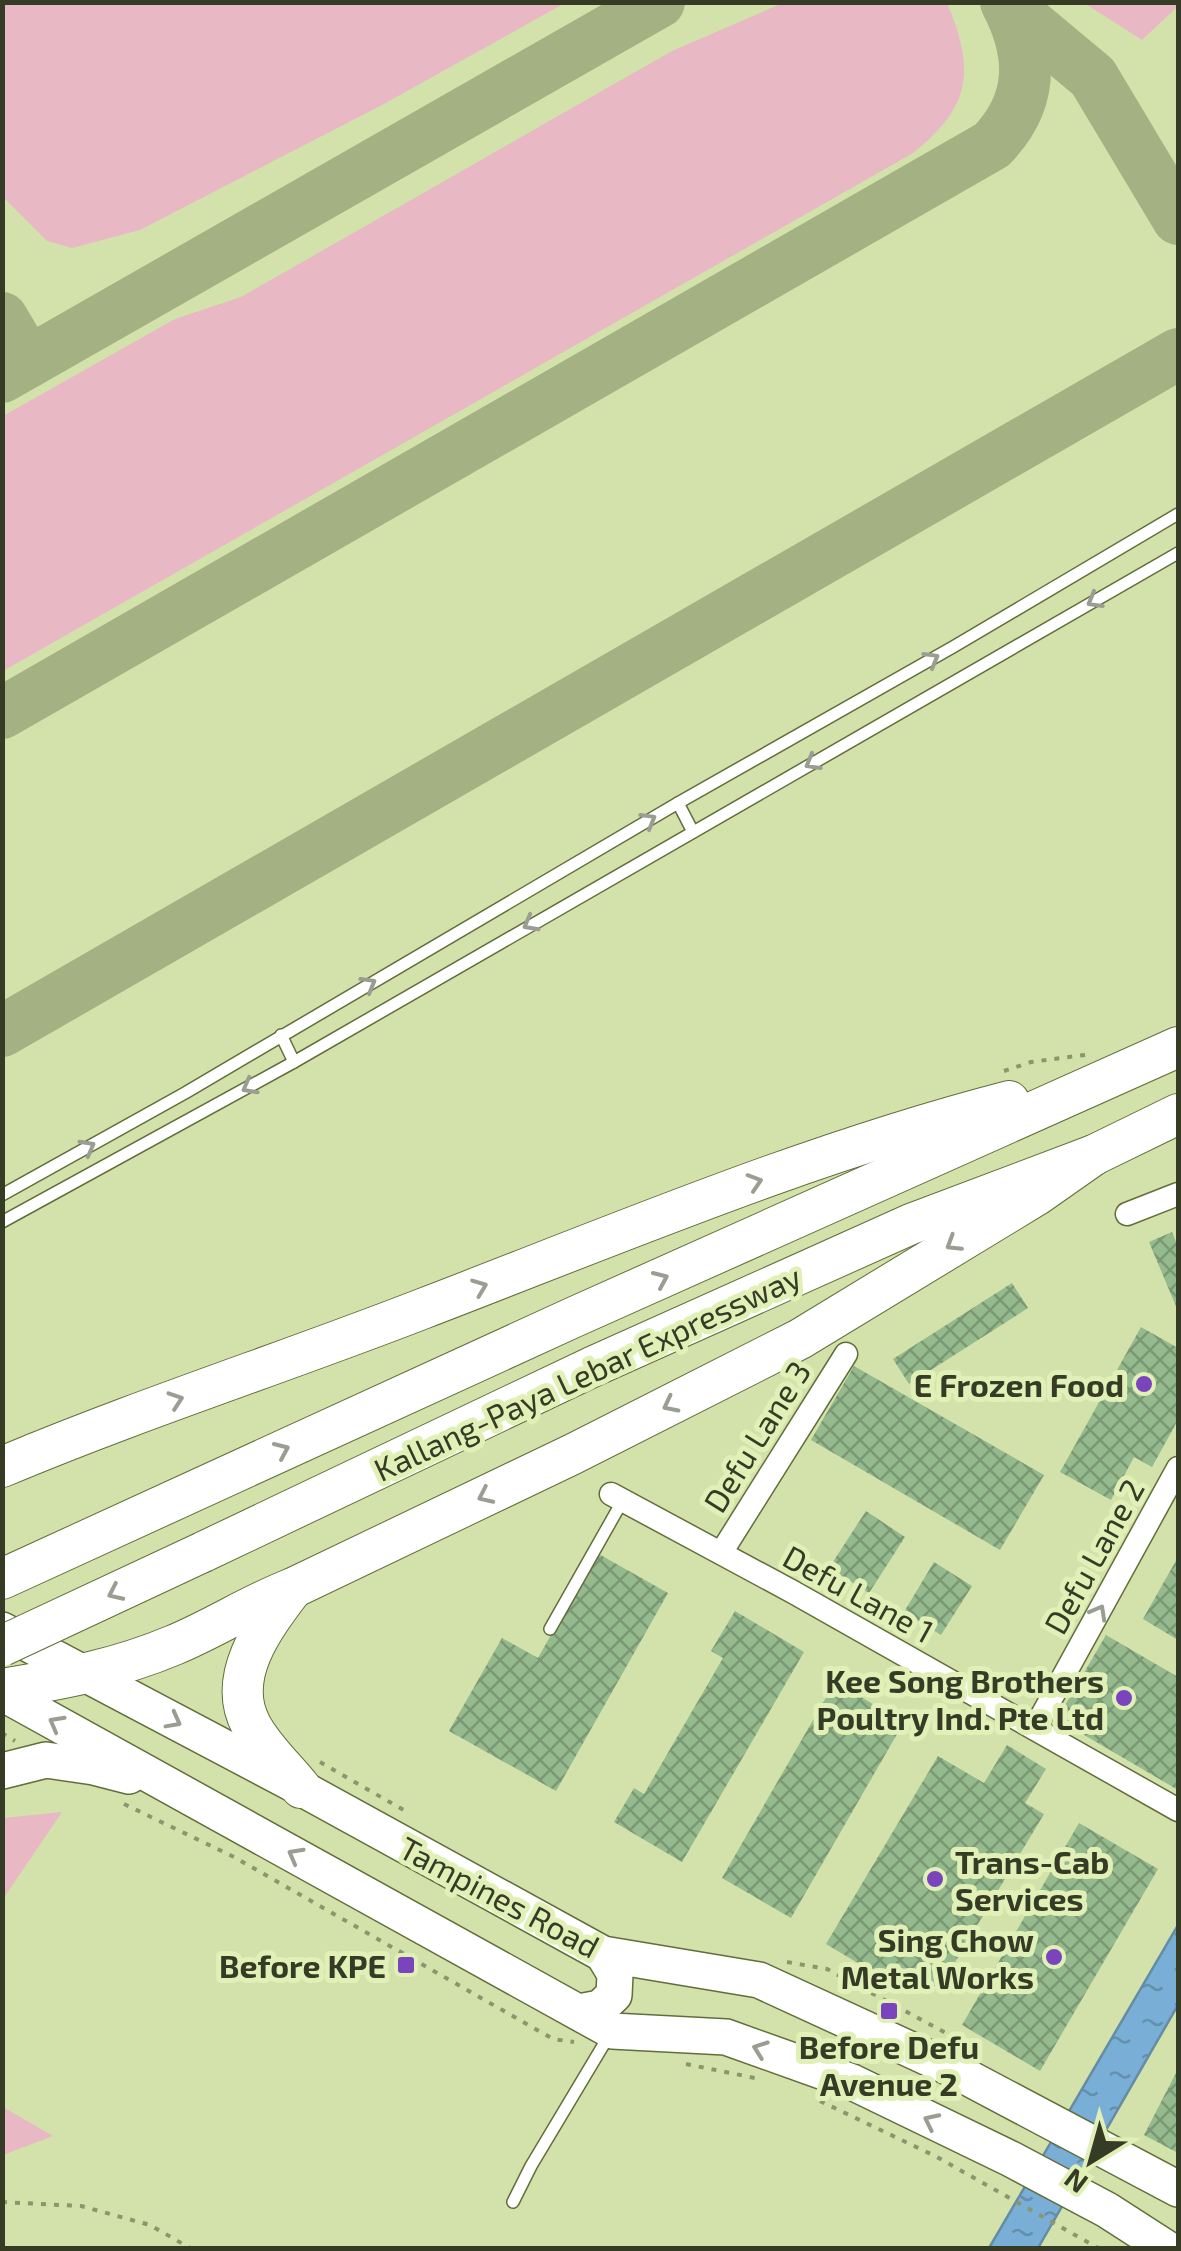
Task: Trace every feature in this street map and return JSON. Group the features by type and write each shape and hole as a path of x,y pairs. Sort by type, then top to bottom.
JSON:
{"highway":[{"name":"Kallang-Paya Lebar Expressway","path":"2,1579 1178,1047"},
{"path":"2,1466 724,1193 963,1113 1121,1072"},
{"name":"Kallang-Paya Lebar Expressway","path":"2,1646 592,1367 911,1224 1094,1154 1178,1114"},
{"path":"2,1691 88,1675 178,1643 252,1604 574,1454 800,1339 1037,1195 1094,1154"},
{"path":"2,1496 84,1432"},
{"path":"292,1588 264,1626 248,1660 243,1694 252,1728 307,1772"}],"main road":[{"name":"Tampines Road","path":"2,1630 88,1675 307,1772 603,1954 759,1980 946,2066 1178,2189"},
{"name":"Tampines Road","path":"2,1691 612,2030 726,2036 852,2082 1011,2159 1106,2210 1166,2248"},
{"path":"2,1771 46,1760 94,1766 171,1787"},
{"path":"579,2012 600,2008 614,1995 614,1974 603,1954"}],"street":[{"path":"1127,1214 1178,1194"},
{"name":"Defu Lane 3","path":"721,1553 846,1354"},
{"name":"Defu Lane 2","path":"1035,1728 1178,1468"},
{"name":"Defu Lane 1","path":"617,1497 1178,1810"}],"lane":[{"path":"2,1195 185,1094 678,802 1178,514"},
{"path":"2,1222 294,1062 1178,552"},
{"path":"678,802 693,832"},
{"path":"281,1035 294,1062"},
{"path":"550,1629 617,1497"},
{"path":"513,2202 612,2030"}],"path":[{"path":"307,1772 416,1818"},
{"path":"992,2189 1098,2248"},
{"path":"2,2202 81,2206 150,2226 190,2248"}],"shaded area":[{"path":"2,3 565,3 382,105 140,230 72,248 47,241 3,197"},
{"path":"783,3 947,3 962,48 964,68 957,103 947,119 913,153 3,671 3,416 175,319 241,297 672,51"},
{"path":"1084,3 1174,3 1177,7 1142,40"},
{"path":"62,1812 3,1899 3,1818"},
{"path":"3,2107 53,2136 3,2155"}],"water":[{"path":"1178,1925 1178,2005 1038,2248 989,2248"}],"building":[{"path":"1172,1232 1178,1247 1178,1311 1149,1242"},
{"path":"1012,1283 1028,1308 909,1384 893,1359"},
{"name":"E Frozen Food","path":"1141,1327 1178,1348 1178,1420 1152,1467 1134,1457 1111,1500 1060,1472"},
{"path":"854,1366 1044,1475 1000,1550 811,1440"},
{"path":"866,1511 905,1537 869,1593 829,1568"},
{"path":"597,1553 668,1593 556,1791 449,1731 502,1638 538,1658"},
{"path":"1178,1557 1178,1640 1143,1619"},
{"path":"934,1562 972,1586 941,1635 904,1612"},
{"path":"735,1611 804,1652 682,1862 614,1822 634,1788 644,1794 723,1658 711,1651"},
{"name":"Kee Song Brothers Poultry Ind. Pte Ltd","path":"1106,1635 1178,1677 1178,1790 1057,1719"},
{"path":"835,1682 904,1722 791,1918 722,1878"},
{"name":"Trans-Cab Services","path":"1007,1745 1046,1769 1025,1803 1044,1814 939,1989 908,1971 898,1987 826,1944 938,1756 984,1783"},
{"name":"Sing Chow Metal Works","path":"1079,1823 1158,1869 1040,2071 962,2025"},
{"path":"1178,2069 1178,2153 1144,2135"}],"taxiway":[{"path":"2,377 659,2"},
{"path":"2,713 992,145 1016,111 1025,76 1021,40 1006,2"},
{"path":"1008,6 1093,77 1178,219"},
{"path":"2,318 28,362"},
{"path":"2,1031 1178,354"}],"place":[{"name":"E Frozen Food","path":"1144,1384"},
{"name":"Kee Song Brothers Poultry Ind. Pte Ltd","path":"1124,1698"},
{"name":"Trans-Cab Services","path":"935,1879"},
{"name":"Sing Chow Metal Works","path":"1054,1957"},
{"name":"Before KPE","path":"406,1965"},
{"name":"Before Defu Avenue 2","path":"889,2011"}]}
